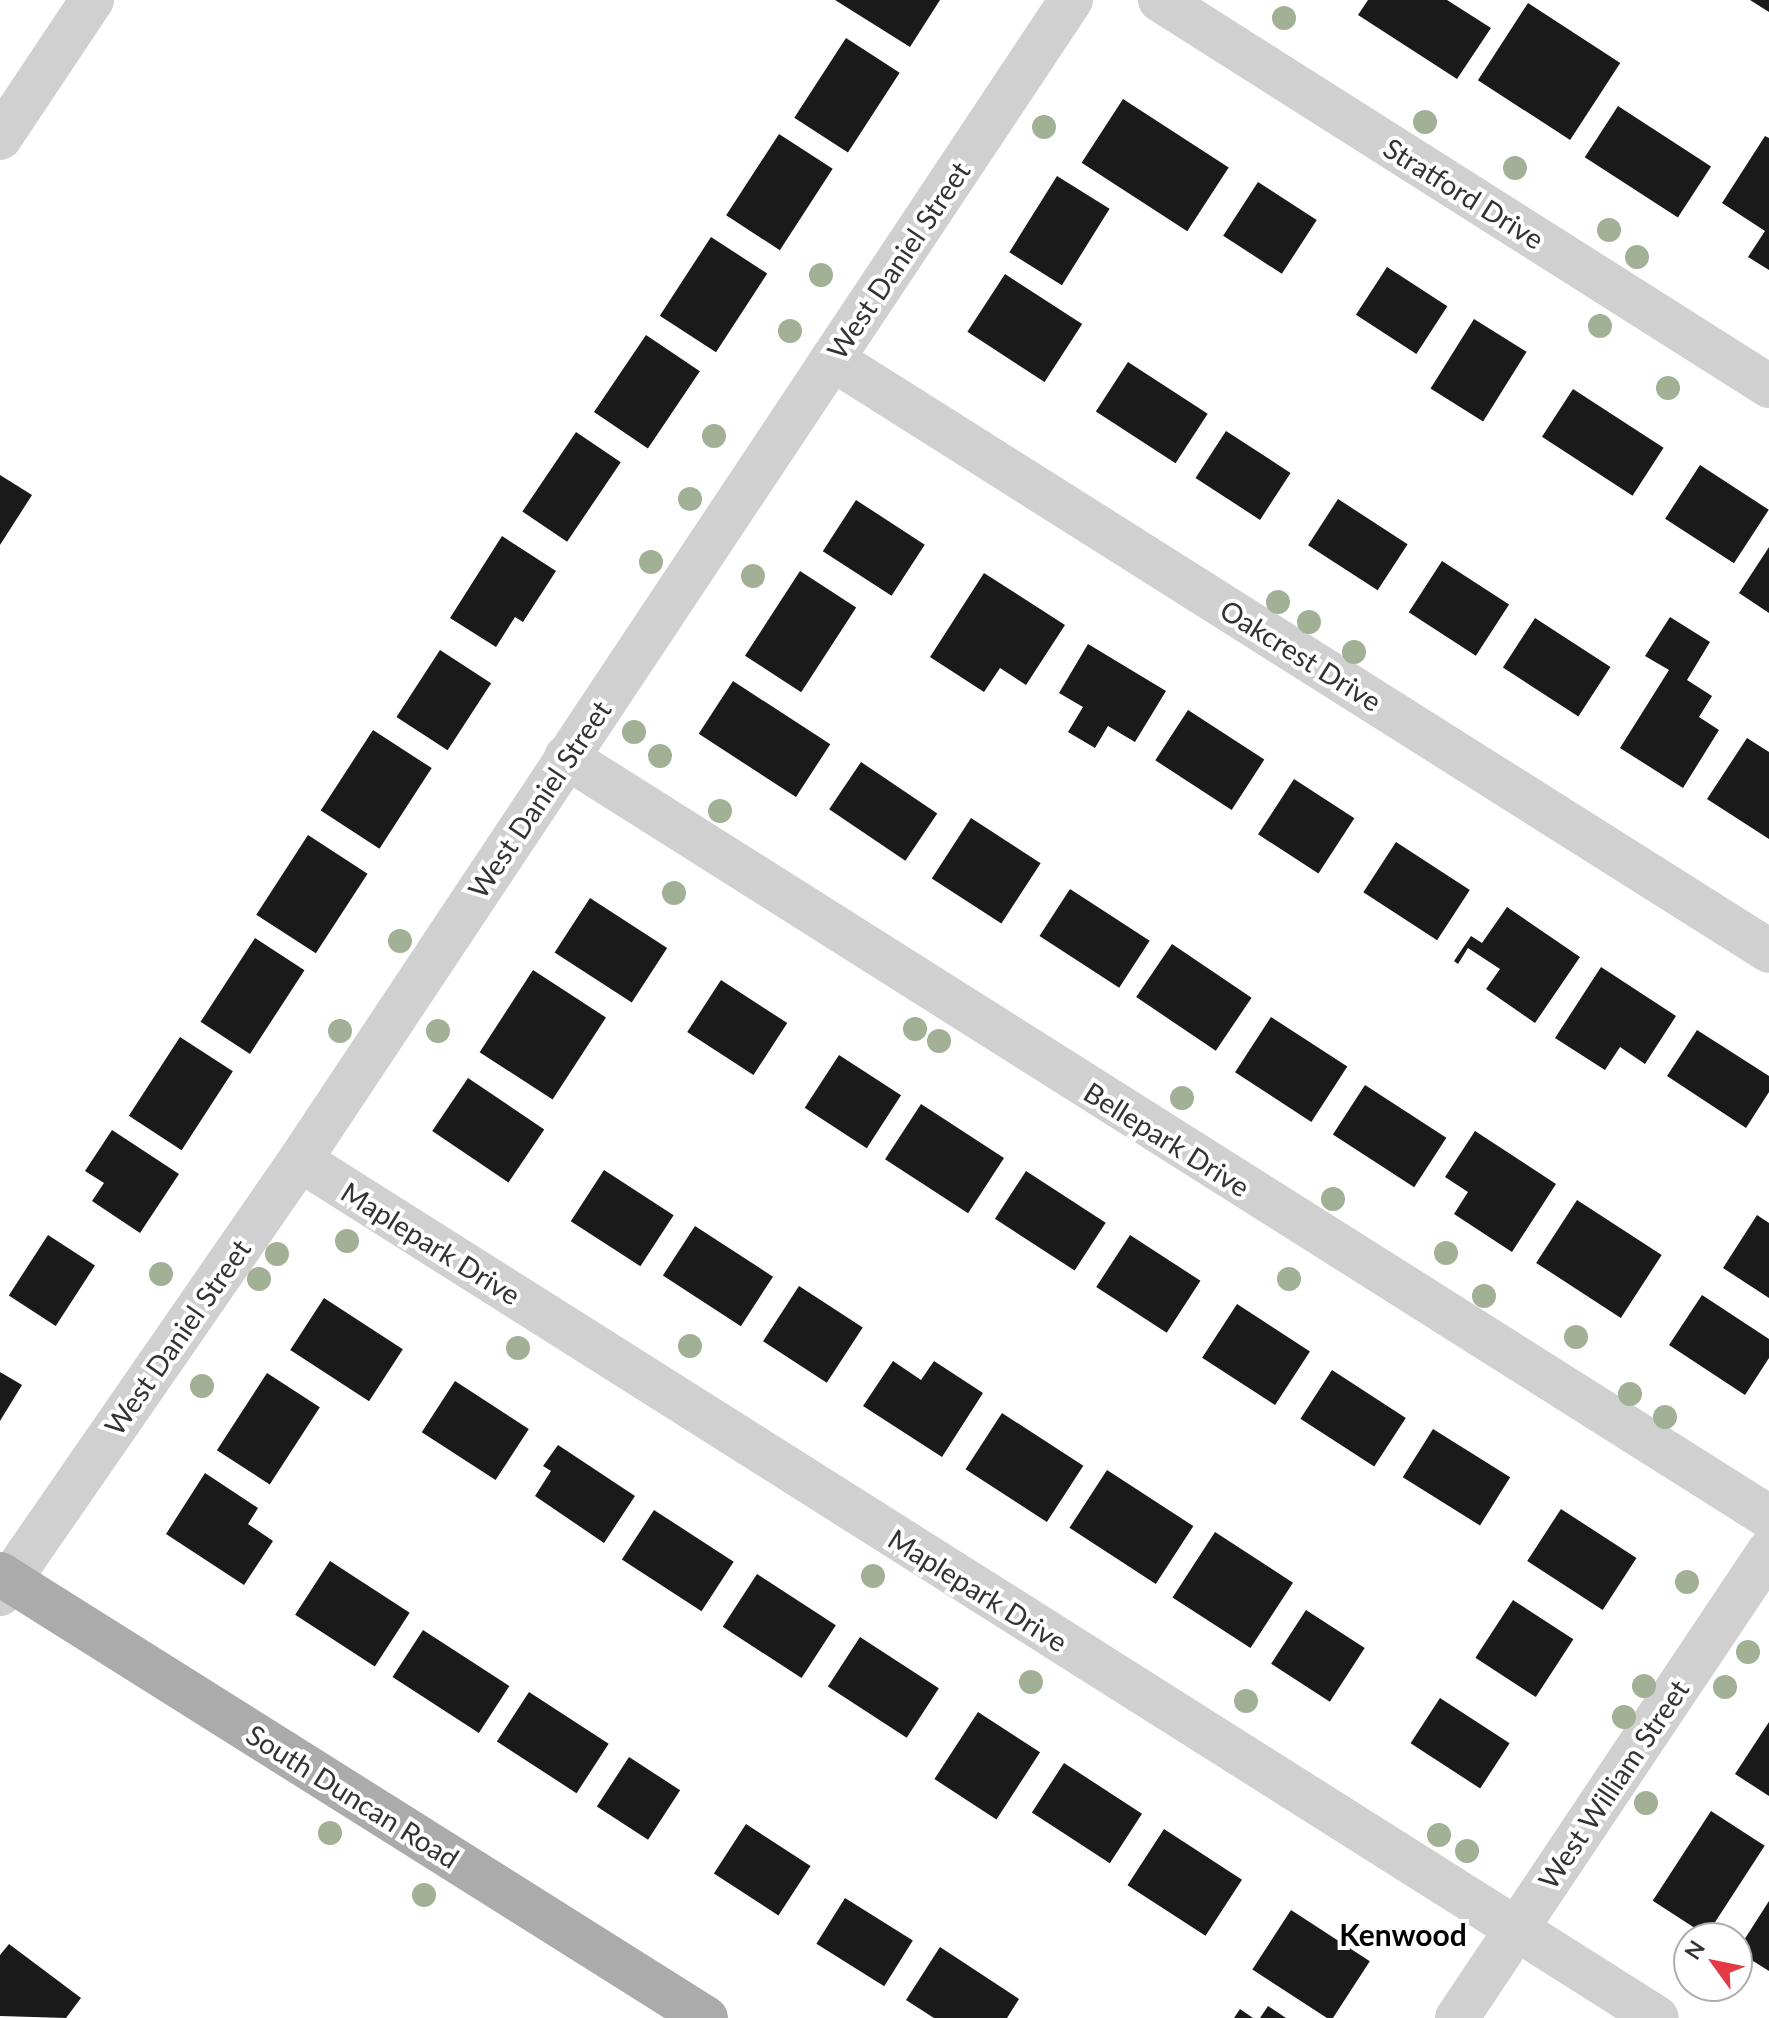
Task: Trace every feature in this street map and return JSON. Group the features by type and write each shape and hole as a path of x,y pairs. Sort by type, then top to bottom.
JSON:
{"main road":[{"name":"South Duncan Road","path":"3,1583 706,2018"}],"street":[{"path":"0,138 92,0"},
{"name":"West Daniel Street","path":"3,1583 300,1160 1071,0"},
{"name":"Stratford Drive","path":"1160,0 1769,386"},
{"name":"Oakcrest Drive","path":"832,359 1769,951"},
{"name":"Bellepark Drive","path":"566,757 1769,1517"},
{"name":"Maplepark Drive","path":"300,1160 1657,2018"},
{"name":"West William Street","path":"1457,2018 1769,1551"}],"building":[{"path":"835,0 940,0 910,47"},
{"path":"1368,0 1447,0 1491,28 1457,79 1358,15"},
{"path":"1750,0 1769,0 1769,12"},
{"path":"1528,3 1620,63 1570,140 1478,80"},
{"path":"846,38 900,73 848,153 794,118"},
{"path":"1123,99 1229,168 1187,231 1082,163"},
{"path":"1618,106 1711,166 1678,218 1585,157"},
{"path":"779,134 833,169 780,250 726,215"},
{"path":"1765,136 1769,138 1769,270 1748,257 1765,231 1722,203"},
{"path":"1057,176 1110,209 1062,285 1009,252"},
{"path":"1258,182 1317,220 1282,274 1223,236"},
{"path":"711,237 767,273 716,352 660,316"},
{"path":"1387,267 1447,306 1416,354 1356,315"},
{"path":"1005,274 1082,324 1045,382 967,332"},
{"path":"1474,319 1527,352 1483,421 1431,389"},
{"path":"646,335 700,371 648,448 594,412"},
{"path":"1128,362 1208,414 1176,463 1096,411"},
{"path":"1573,389 1664,448 1633,496 1542,437"},
{"path":"1226,431 1291,473 1260,520 1196,478"},
{"path":"576,432 621,462 567,542 522,512"},
{"path":"1700,465 1769,510 1734,563 1665,519"},
{"path":"0,475 32,495 0,545"},
{"path":"1338,499 1408,544 1378,590 1308,545"},
{"path":"856,500 925,545 892,596 823,551"},
{"path":"502,536 556,571 523,622 515,617 496,647 450,618"},
{"path":"1769,547 1769,613 1739,593"},
{"path":"1442,561 1509,605 1476,656 1409,612"},
{"path":"800,571 856,607 801,692 745,656"},
{"path":"984,573 1065,625 1026,685 1000,668 984,692 930,657"},
{"path":"1670,617 1710,642 1687,680 1712,696 1699,717 1719,730 1683,788 1620,748 1669,670 1645,656"},
{"path":"1535,618 1610,667 1578,716 1503,667"},
{"path":"1088,644 1166,691 1135,742 1108,726 1095,748 1068,732 1083,707 1059,693"},
{"path":"440,650 491,683 448,750 396,717"},
{"path":"733,681 830,744 796,797 699,734"},
{"path":"1188,710 1264,760 1232,810 1155,760"},
{"path":"373,730 432,768 379,849 321,811"},
{"path":"1747,738 1769,752 1769,839 1707,799"},
{"path":"861,762 937,813 905,861 829,809"},
{"path":"1294,779 1354,818 1318,874 1258,834"},
{"path":"971,818 1041,863 1001,924 932,878"},
{"path":"308,835 368,874 316,953 256,915"},
{"path":"1396,842 1470,890 1437,940 1363,892"},
{"path":"1070,889 1150,941 1119,988 1040,936"},
{"path":"590,898 667,948 632,1003 555,953"},
{"path":"1507,907 1580,957 1535,1023 1486,989 1500,969 1468,948 1458,964 1454,961 1471,936 1482,943"},
{"path":"255,938 304,970 250,1054 201,1022"},
{"path":"1172,944 1252,998 1216,1051 1136,997"},
{"path":"1601,967 1676,1016 1645,1064 1620,1047 1605,1070 1555,1038"},
{"path":"533,970 606,1017 553,1100 480,1052"},
{"path":"721,980 787,1023 753,1075 687,1032"},
{"path":"1271,1017 1347,1067 1311,1122 1235,1072"},
{"path":"1697,1030 1769,1076 1769,1092 1746,1128 1667,1076"},
{"path":"180,1037 233,1071 182,1150 129,1116"},
{"path":"839,1055 901,1095 867,1148 805,1108"},
{"path":"468,1078 544,1129 508,1183 432,1131"},
{"path":"1365,1085 1446,1138 1414,1187 1333,1134"},
{"path":"921,1104 1004,1158 968,1213 885,1159"},
{"path":"112,1130 179,1174 140,1233 92,1201 104,1183 85,1171"},
{"path":"1475,1131 1556,1184 1512,1252 1454,1214 1468,1192 1445,1177"},
{"path":"604,1170 674,1215 640,1266 571,1221"},
{"path":"1026,1171 1106,1223 1075,1271 995,1219"},
{"path":"1577,1200 1662,1255 1621,1318 1536,1263"},
{"path":"1757,1215 1769,1223 1769,1298 1723,1268"},
{"path":"695,1226 773,1277 741,1326 663,1275"},
{"path":"48,1235 95,1265 56,1326 9,1295"},
{"path":"1130,1235 1200,1281 1167,1333 1096,1287"},
{"path":"799,1286 863,1327 827,1383 763,1341"},
{"path":"1702,1295 1769,1339 1769,1358 1745,1395 1669,1345"},
{"path":"324,1298 403,1349 369,1401 290,1350"},
{"path":"1237,1304 1310,1351 1275,1405 1202,1358"},
{"path":"893,1361 921,1380 934,1361 983,1393 942,1457 863,1406"},
{"path":"1332,1370 1406,1418 1374,1467 1300,1419"},
{"path":"0,1372 22,1385 0,1421"},
{"path":"267,1373 320,1407 270,1484 217,1450"},
{"path":"455,1381 529,1429 496,1480 422,1432"},
{"path":"1002,1413 1083,1466 1047,1522 966,1469"},
{"path":"1433,1429 1510,1477 1480,1526 1403,1477"},
{"path":"558,1445 635,1496 604,1543 535,1496 551,1471 543,1466"},
{"path":"1107,1470 1193,1526 1156,1584 1069,1528"},
{"path":"205,1473 258,1508 248,1524 273,1541 244,1585 166,1534"},
{"path":"1561,1509 1636,1558 1603,1610 1527,1561"},
{"path":"654,1510 734,1562 702,1611 622,1559"},
{"path":"1215,1532 1293,1583 1251,1648 1173,1597"},
{"path":"330,1561 410,1613 375,1666 295,1615"},
{"path":"757,1574 836,1625 802,1678 723,1627"},
{"path":"1513,1600 1573,1639 1536,1697 1475,1658"},
{"path":"1306,1610 1365,1648 1330,1702 1271,1664"},
{"path":"423,1630 509,1686 479,1733 393,1677"},
{"path":"860,1637 939,1688 907,1738 828,1686"},
{"path":"529,1692 609,1744 577,1793 497,1741"},
{"path":"1440,1698 1510,1743 1480,1788 1411,1743"},
{"path":"978,1712 1040,1752 996,1819 934,1779"},
{"path":"1769,1722 1769,1796 1735,1774"},
{"path":"629,1757 680,1790 648,1840 597,1806"},
{"path":"1064,1763 1142,1814 1110,1863 1032,1812"},
{"path":"1711,1811 1765,1846 1715,1922 1685,1922 1653,1901"},
{"path":"746,1824 811,1866 778,1915 714,1873"},
{"path":"1164,1829 1242,1880 1206,1936 1128,1885"},
{"path":"845,1898 913,1940 884,1986 816,1944"},
{"path":"1769,1901 1769,1971 1753,1961 1753,1926"},
{"path":"1291,1910 1370,1961 1333,2018 1327,2018 1252,1970"},
{"path":"9,1944 81,1998 66,2018 0,2016 0,1955"},
{"path":"940,1947 1019,1999 1007,2018 934,2018 906,2000"},
{"path":"1268,2006 1286,2018 1260,2018"},
{"path":"1240,2009 1253,2018 1234,2018"}],"district":[{"name":"Kenwood","path":"1403,1934"}]}
